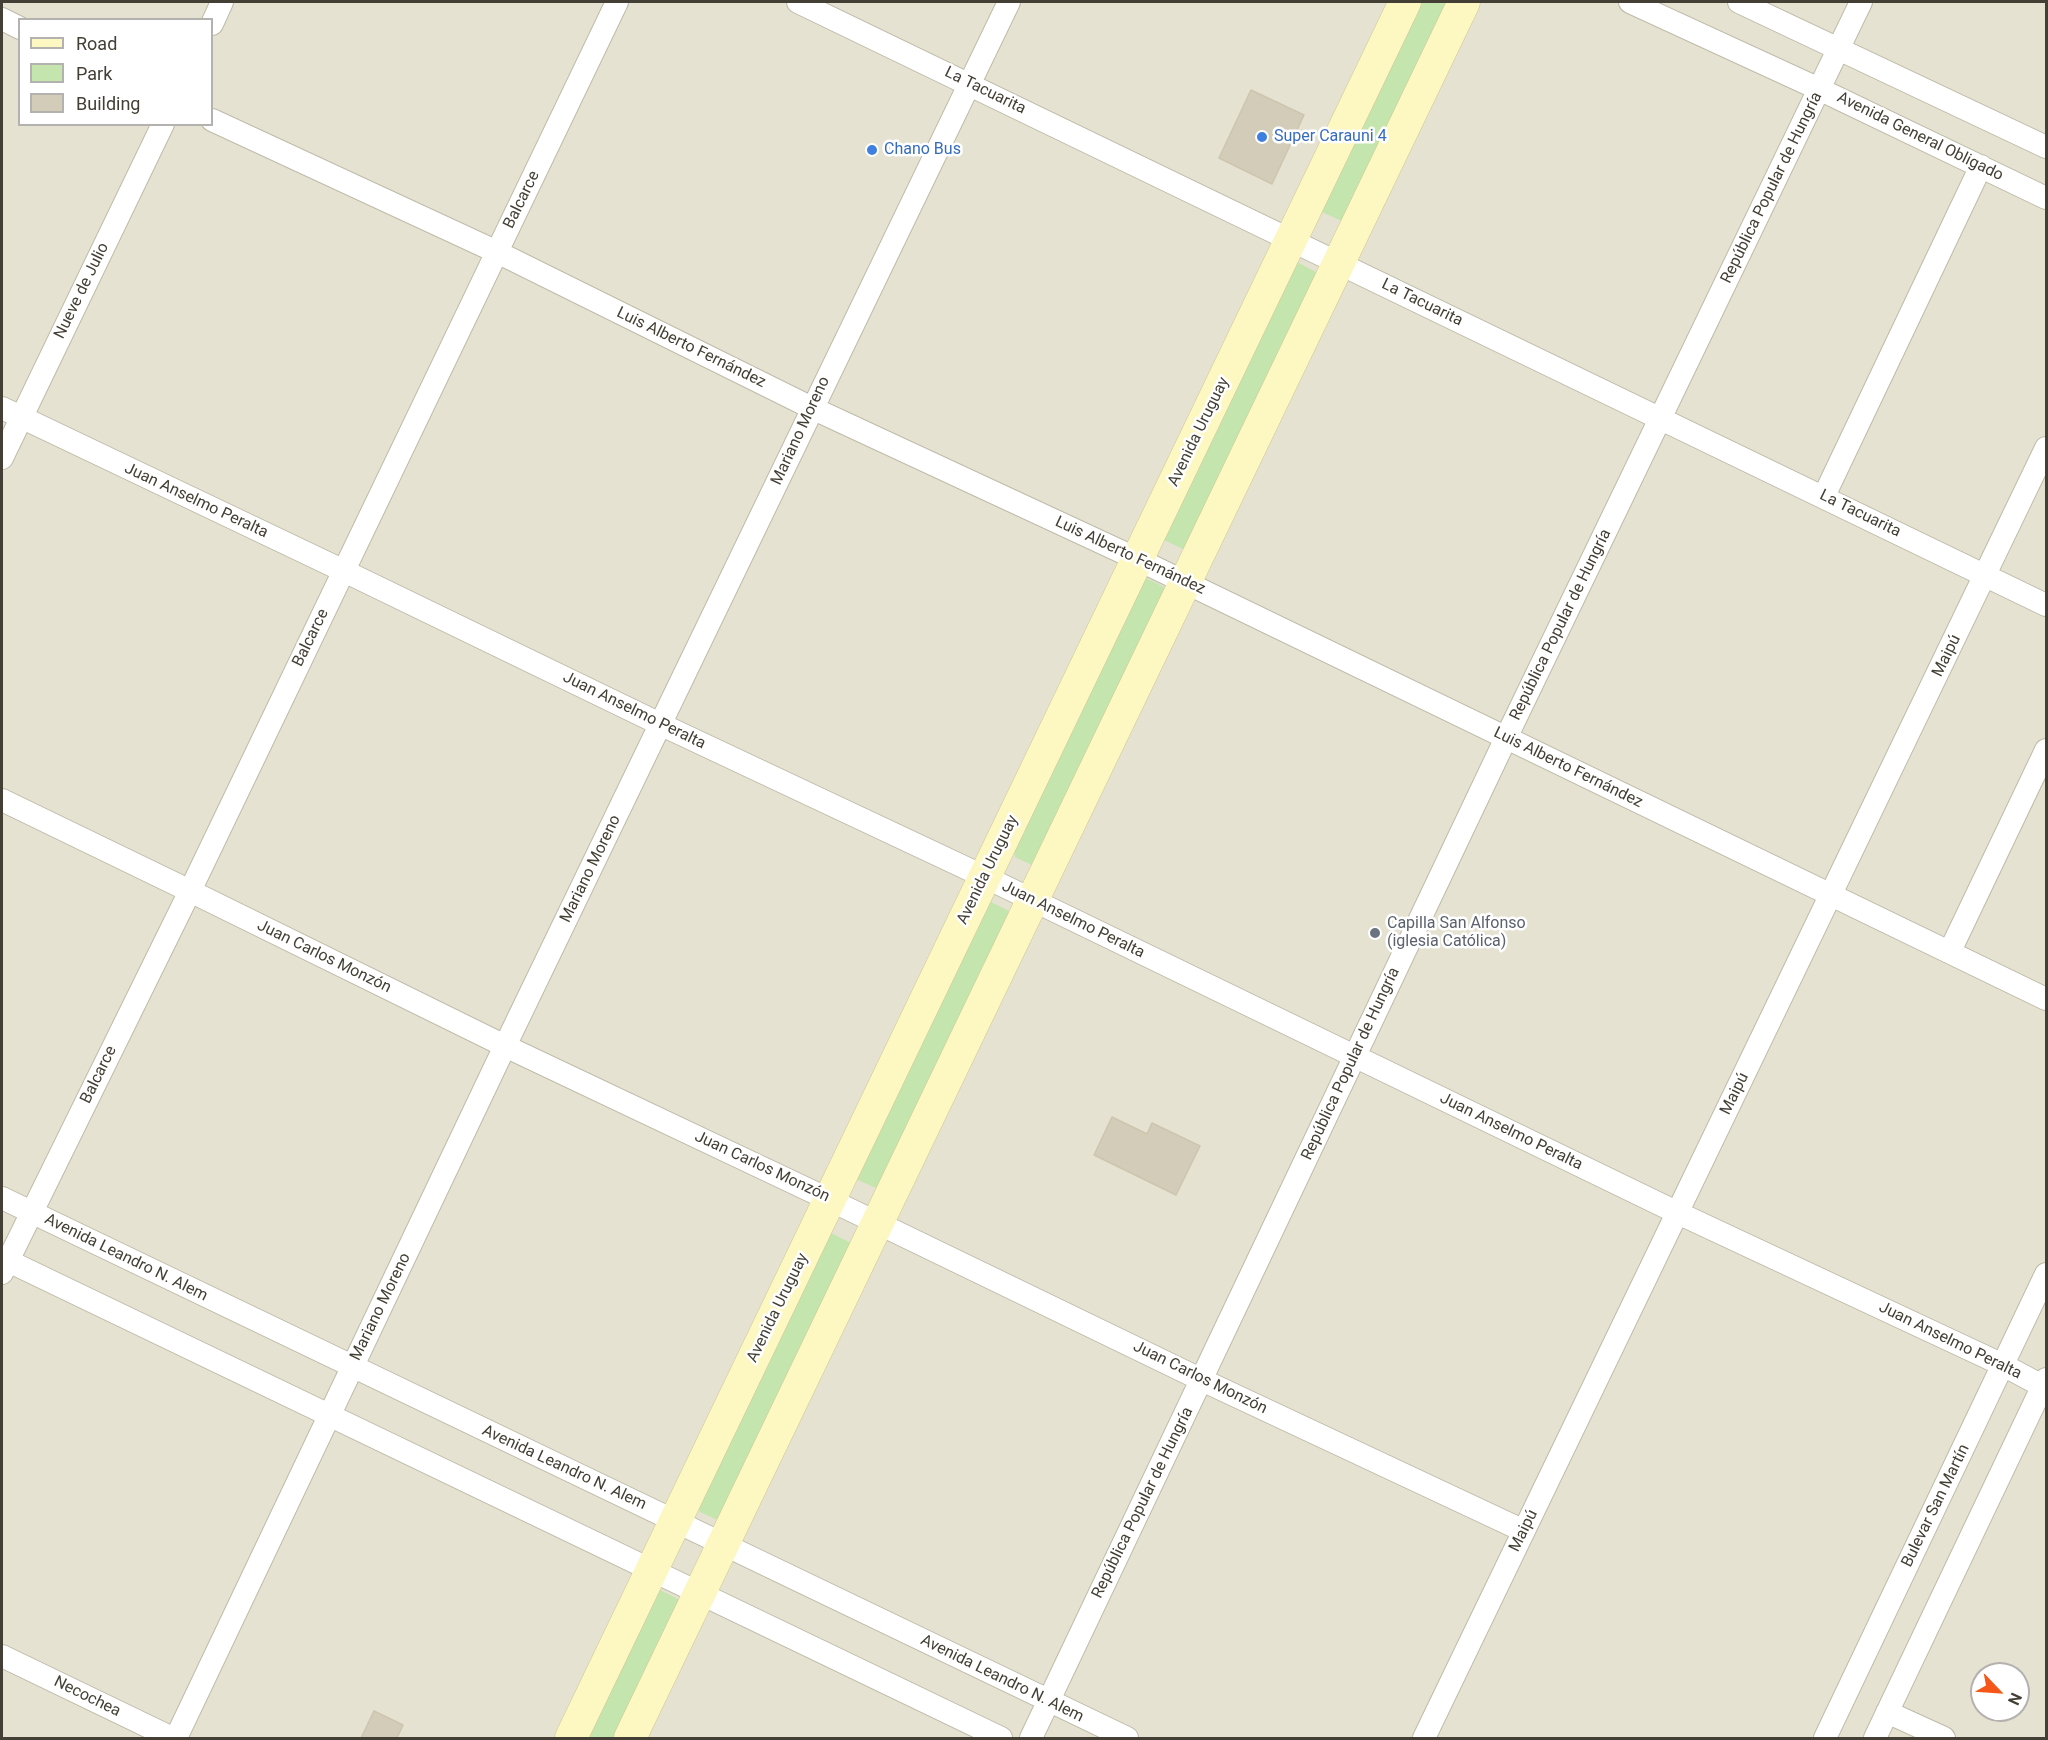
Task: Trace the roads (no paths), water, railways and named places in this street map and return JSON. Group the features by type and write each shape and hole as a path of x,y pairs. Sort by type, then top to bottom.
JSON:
{"street":[{"path":"213,22 222,2"},
{"name":"Balcarce","path":"3,1264 190,891 617,2"},
{"name":"La Tacuarita","path":"798,2 2046,605"},
{"name":"Mariano Moreno","path":"176,1738 505,1046 662,725 812,408 1009,2"},
{"name":"Avenida Uruguay","path":"571,1738 1405,2"},
{"path":"630,1738 1464,2"},
{"name":"Avenida General Obligado","path":"1630,2 1820,89 2046,198"},
{"path":"1739,2 2046,147"},
{"name":"República Popular de Hungría","path":"1031,1738 1506,738 1861,2"},
{"path":"2,19 18,27"},
{"name":"Luis Alberto Fernández","path":"213,120 497,252 812,408 1137,559 2046,999"},
{"name":"Nueve de Julio","path":"2,458 11,413 162,126"},
{"path":"1824,496 1982,166"},
{"name":"Juan Anselmo Peralta","path":"11,413 1033,900 1678,1213 2045,1385"},
{"name":"Maipú","path":"1424,1738 2046,448"},
{"path":"1950,951 2046,750"},
{"name":"Juan Carlos Monzón","path":"2,800 505,1046 1202,1380 1524,1531"},
{"name":"Avenida Leandro N. Alem","path":"2,1198 1127,1738"},
{"path":"3,1264 329,1416 1001,1738"},
{"name":"Bulevar San Martín","path":"1825,1738 2046,1274"},
{"path":"1875,1738 2045,1385"},
{"name":"Necochea","path":"2,1656 172,1738"},
{"path":"1887,1712 1944,1738"}],"place":[{"name":"Super Carauni 4","path":"1262,137"},
{"name":"Chano Bus","path":"872,150"},
{"name":"Capilla San Alfonso (iglesia Católica)","path":"1375,933"}]}
